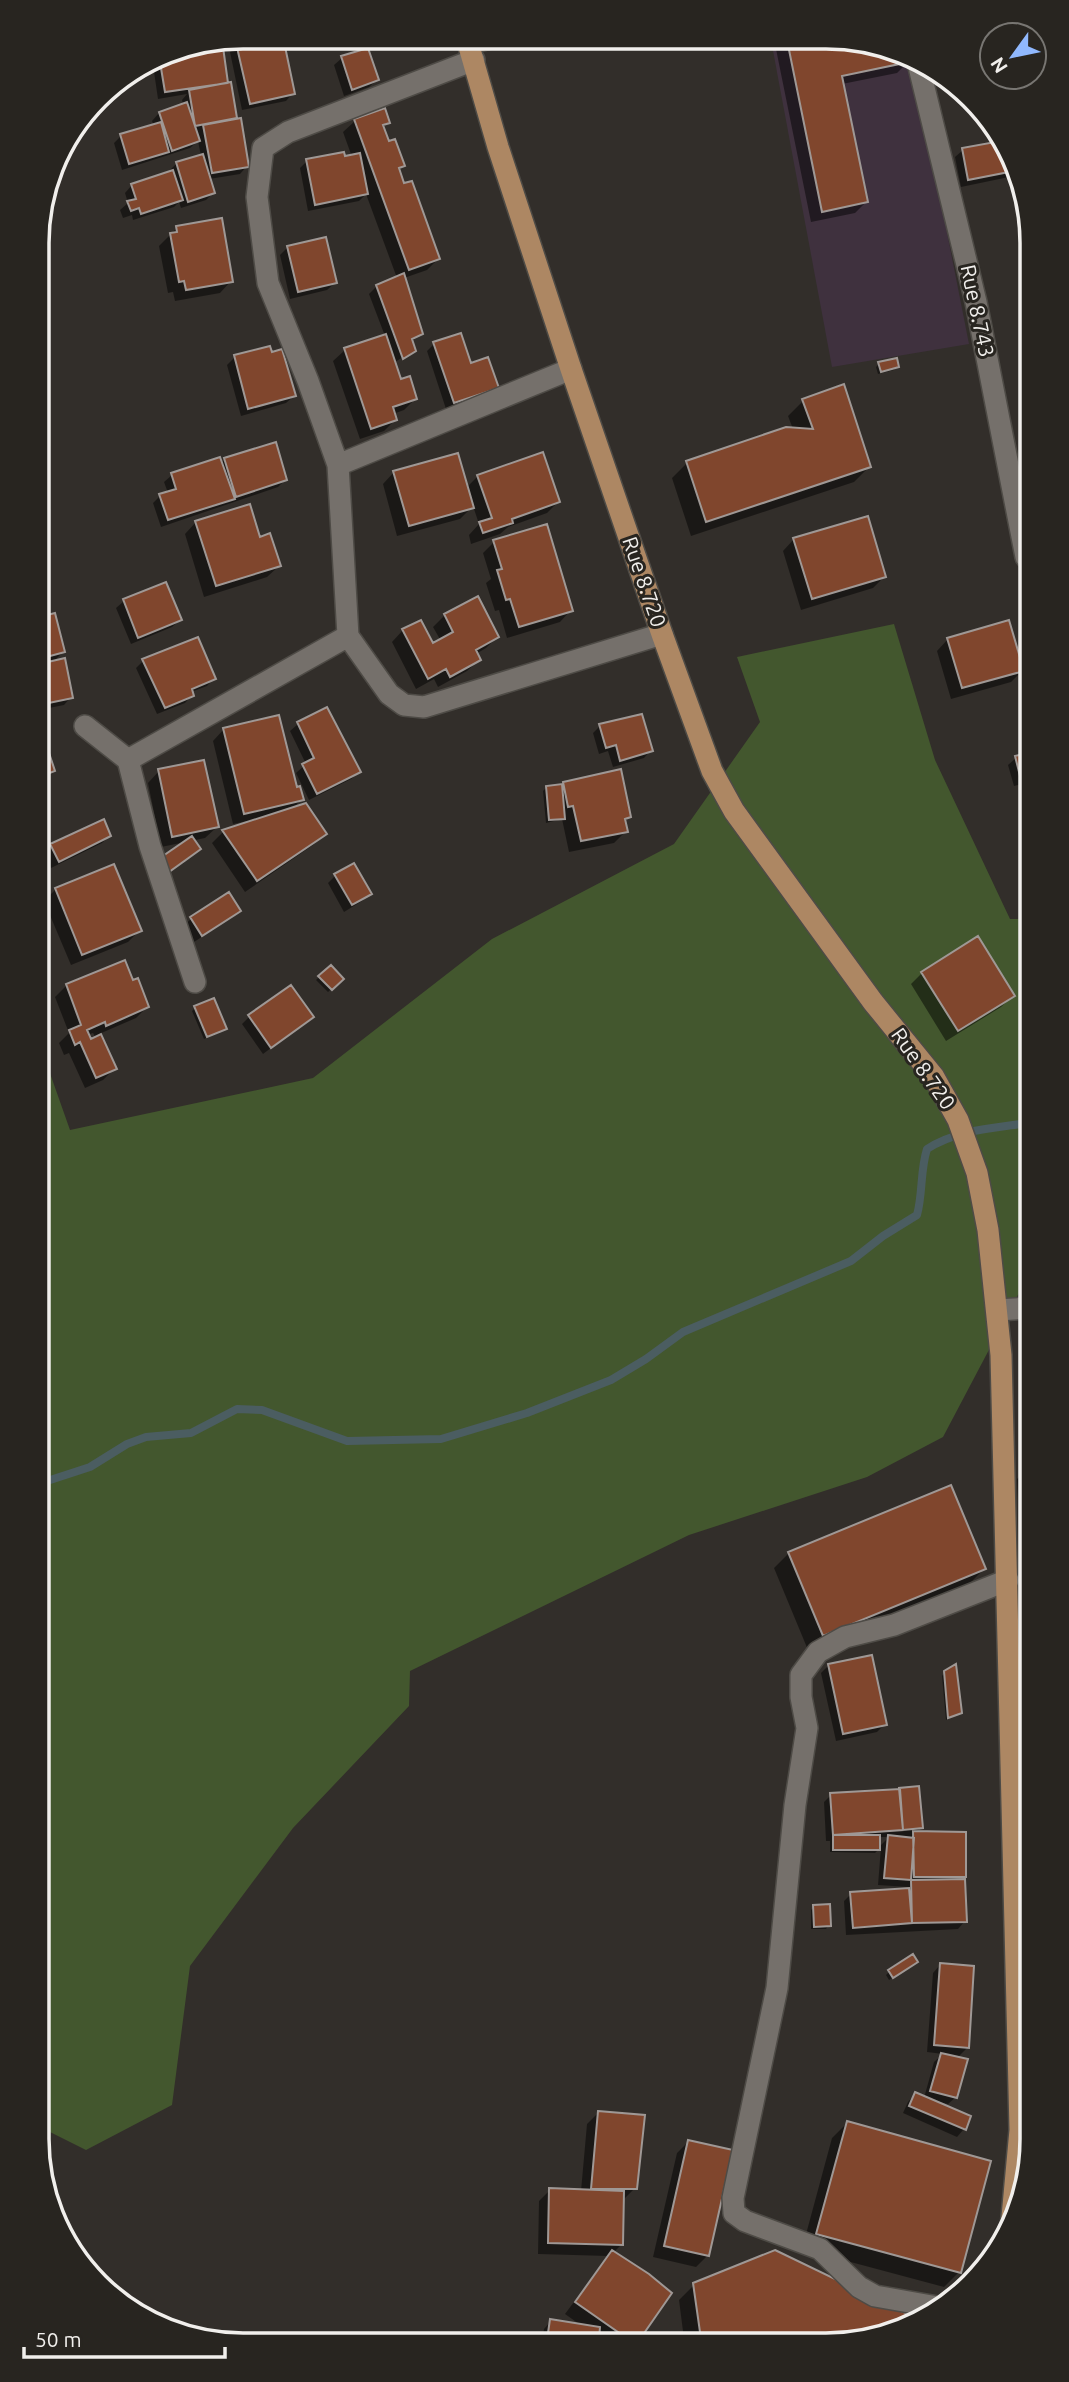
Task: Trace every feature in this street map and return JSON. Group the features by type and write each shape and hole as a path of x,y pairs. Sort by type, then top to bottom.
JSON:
{"main road":[{"name":"Rue 8.720","path":"470,49 498,147 571,369 712,771 734,811 873,1002 934,1077 958,1120 977,1173 988,1230 998,1310 1020,1947"}],"street":[{"path":"465,49 288,132 263,148 257,197 268,283 309,381 338,465 348,636 389,694 404,705 424,707 662,634"},
{"name":"Rue 8.743","path":"921,74 976,302 1020,526"},
{"path":"338,465 571,369"},
{"path":"128,760 348,636"},
{"path":"85,726 128,760 150,846 195,982"},
{"path":"998,1310 1020,1309"},
{"path":"926,2305 875,2296 859,2287 820,2249 745,2221 734,2213 733,2199 777,1988 795,1805 807,1728 801,1697 801,1675 818,1652 845,1637 894,1625 1008,1580"}],"shaded area":[{"path":"773,49 851,51 888,59 915,71 969,344 832,367"}],"green space":[{"path":"894,624 935,760 1010,919 1020,919 1020,1291 943,1437 867,1477 689,1535 410,1671 409,1706 293,1828 190,1966 172,2105 86,2150 49,2132 49,1070 70,1130 313,1078 492,939 674,844 760,722 737,657"}],"building":[{"path":"237,49 286,49 295,94 250,104"},
{"path":"368,49 379,80 352,90 341,56"},
{"path":"789,49 851,51 900,64 842,76 868,202 822,212"},
{"path":"223,51 228,83 165,92 161,67 181,59"},
{"path":"231,82 237,118 195,126 189,90"},
{"path":"187,102 200,141 172,151 159,112"},
{"path":"385,108 390,123 383,125 389,141 395,139 405,166 399,168 404,183 412,181 440,259 409,270 354,119"},
{"path":"241,118 249,167 212,173 203,125"},
{"path":"161,122 169,152 129,164 120,134"},
{"path":"992,143 1006,173 968,180 962,148"},
{"path":"344,152 345,156 360,153 368,194 315,205 306,159"},
{"path":"203,154 215,193 188,202 176,162"},
{"path":"173,170 183,200 141,214 139,208 131,211 127,201 136,199 131,184"},
{"path":"222,218 233,282 186,290 184,281 179,282 170,233 177,232 176,226"},
{"path":"326,237 337,283 298,292 287,246"},
{"path":"404,273 423,334 412,339 416,351 403,359 376,285"},
{"path":"461,333 471,363 488,357 499,388 454,403 433,342"},
{"path":"386,334 401,379 410,376 417,399 393,407 397,420 371,429 344,348"},
{"path":"270,346 272,352 282,349 296,396 248,409 234,355"},
{"path":"897,358 899,367 881,372 878,362"},
{"path":"844,384 871,467 706,522 686,461 786,427 813,429 802,399"},
{"path":"276,442 287,480 236,497 224,458"},
{"path":"543,452 560,502 512,519 513,523 483,533 479,522 492,518 477,475"},
{"path":"458,453 474,508 409,526 393,471"},
{"path":"220,457 235,499 168,520 159,494 176,489 171,473"},
{"path":"250,504 260,537 270,533 281,566 216,586 195,521"},
{"path":"868,516 886,577 812,599 793,538"},
{"path":"547,524 573,611 519,627 510,599 506,600 497,570 502,569 493,540"},
{"path":"166,582 182,620 138,638 123,599"},
{"path":"478,596 499,637 476,650 481,660 450,677 446,669 428,679 402,629 421,620 433,643 453,632 444,614"},
{"path":"55,613 65,652 49,656 49,614"},
{"path":"1009,620 1020,657 1020,672 962,688 947,638"},
{"path":"198,637 216,679 192,689 194,696 165,708 142,659"},
{"path":"65,658 73,698 49,703 49,662"},
{"path":"327,707 361,772 317,794 302,764 314,758 297,722"},
{"path":"642,714 653,751 620,761 616,745 606,748 599,724"},
{"path":"279,715 297,787 300,786 304,800 244,814 223,728"},
{"path":"49,753 55,771 49,773"},
{"path":"1020,755 1020,776 1015,756"},
{"path":"204,760 219,827 172,837 158,769"},
{"path":"621,769 631,817 625,819 628,832 581,841 573,806 568,807 563,782"},
{"path":"562,784 565,819 549,820 546,786"},
{"path":"306,803 327,834 257,881 222,830"},
{"path":"104,819 111,836 59,862 50,844"},
{"path":"192,836 201,849 169,872 160,858"},
{"path":"354,863 372,894 352,905 334,874"},
{"path":"114,864 142,931 82,955 55,888"},
{"path":"229,892 241,911 202,936 190,917"},
{"path":"978,936 1015,996 958,1031 921,972"},
{"path":"125,960 133,980 138,978 149,1007 106,1026 105,1022 87,1030 91,1039 101,1034 117,1069 96,1078 80,1042 75,1045 69,1030 81,1025 66,984"},
{"path":"331,965 344,979 332,990 318,976"},
{"path":"291,985 314,1017 271,1048 248,1015"},
{"path":"214,998 227,1029 207,1037 194,1006"},
{"path":"951,1485 986,1569 823,1636 788,1552"},
{"path":"872,1655 887,1725 843,1734 828,1664"},
{"path":"956,1664 962,1713 948,1718 944,1671"},
{"path":"919,1786 923,1828 903,1830 899,1788"},
{"path":"900,1789 903,1830 833,1835 830,1793"},
{"path":"913,1831 966,1832 966,1877 914,1877"},
{"path":"833,1835 880,1835 880,1850 833,1850"},
{"path":"888,1835 914,1838 911,1880 884,1878"},
{"path":"965,1879 967,1922 912,1923 911,1880"},
{"path":"909,1888 912,1923 853,1928 850,1892"},
{"path":"830,1904 831,1926 814,1927 813,1905"},
{"path":"913,1954 918,1962 893,1978 888,1970"},
{"path":"940,1963 974,1966 969,2048 934,2045"},
{"path":"941,2053 968,2059 957,2098 930,2091"},
{"path":"915,2092 971,2116 966,2130 909,2106"},
{"path":"598,2111 645,2115 637,2189 591,2189"},
{"path":"847,2121 991,2161 961,2273 816,2234"},
{"path":"688,2140 733,2150 709,2256 664,2246"},
{"path":"549,2188 624,2191 623,2245 548,2243"},
{"path":"612,2250 672,2293 644,2333 619,2333 575,2302"},
{"path":"775,2250 909,2314 876,2326 851,2331 700,2333 693,2283"},
{"path":"550,2319 600,2327 600,2333 548,2333"}],"waterway":[{"path":"49,1480 90,1467 127,1444 146,1437 191,1433 237,1409 262,1410 347,1441 441,1439 527,1413 611,1380 683,1332 851,1261 883,1236 917,1215 927,1149 963,1134 1020,1124"}]}
